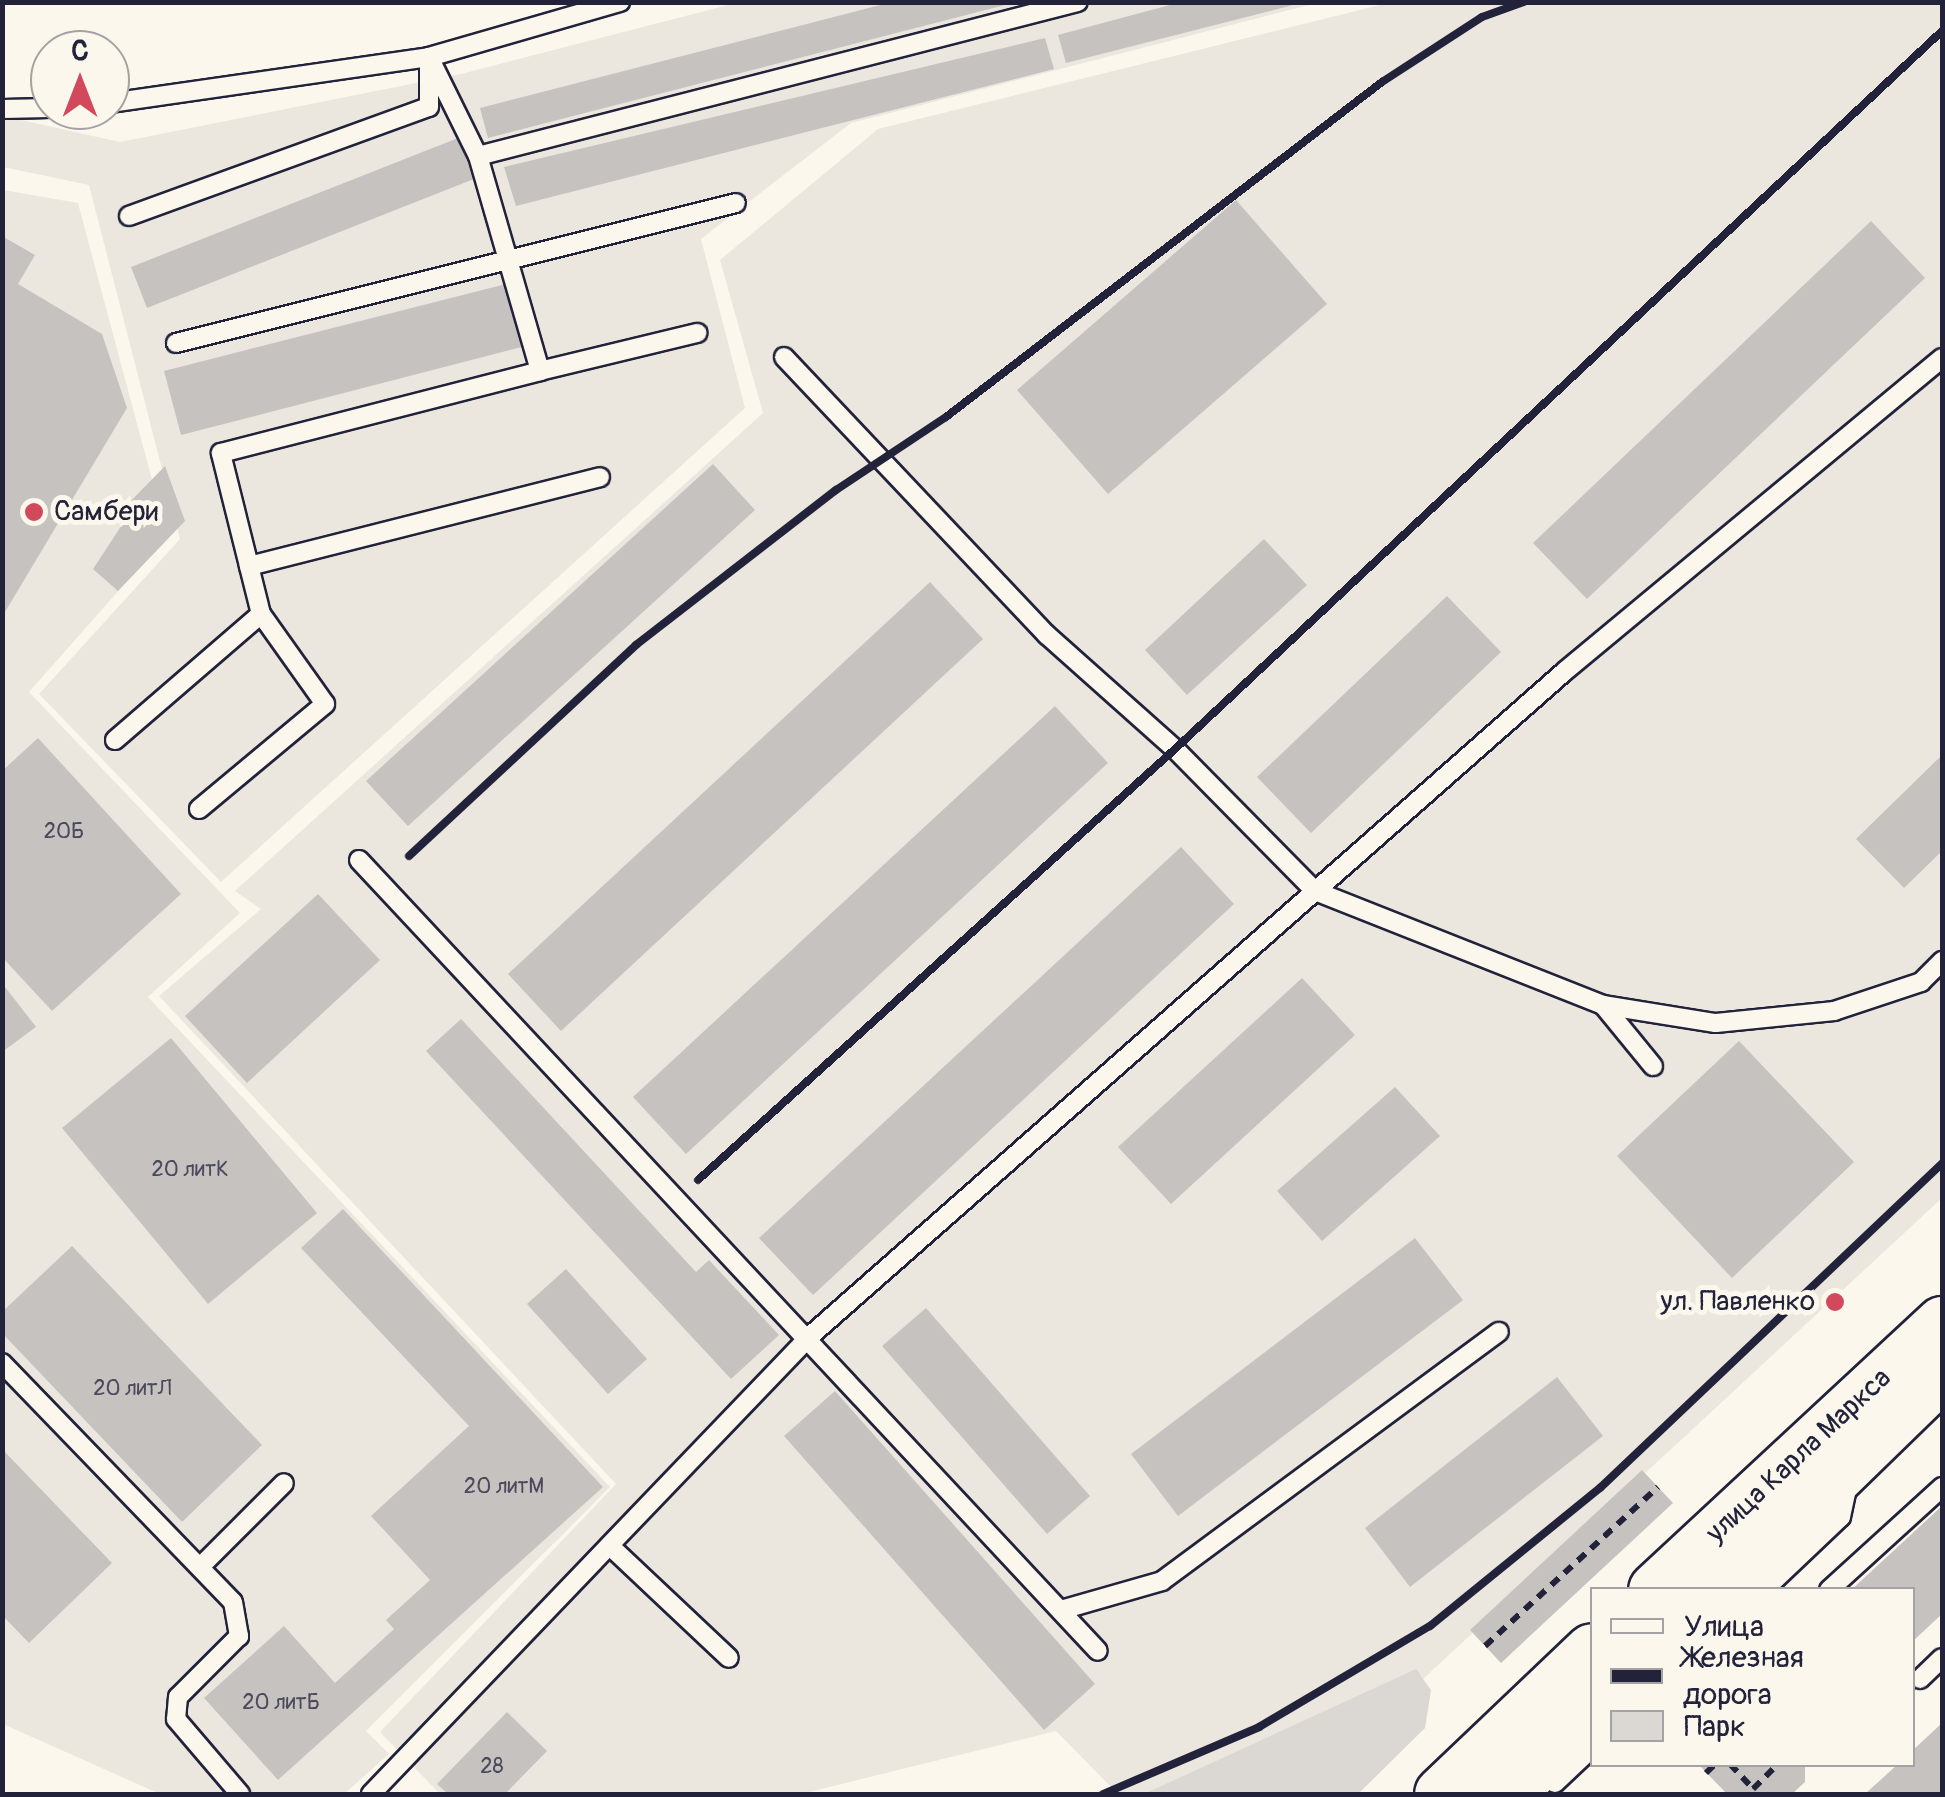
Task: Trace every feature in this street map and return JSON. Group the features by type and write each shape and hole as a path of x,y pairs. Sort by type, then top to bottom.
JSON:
{"main road":[{"name":"улица Карла Маркса","path":"1659,1587 1942,1324"},
{"name":"улица Карла Маркса","path":"1720,1587 1942,1372"},
{"path":"1442,1794 1590,1653"},
{"path":"1505,1794 1590,1712"}],"lane":[{"path":"130,100 429,57 620,2"},
{"path":"478,156 1078,2"},
{"path":"429,57 478,156 540,372"},
{"path":"129,216 429,107 429,57"},
{"path":"2,109 30,108"},
{"path":"176,343 736,203"},
{"path":"200,809 325,704 260,614 221,453 697,333"},
{"path":"784,357 1046,635 1175,750 1315,891 1602,1006 1716,1024 1834,1011 1920,982 1942,961"},
{"path":"371,1794 810,1336 1566,671 1942,358"},
{"path":"249,566 600,477"},
{"path":"115,740 260,614"},
{"path":"359,860 774,1311 810,1336 1098,1652"},
{"path":"1602,1006 1653,1066"},
{"path":"1060,1610 1162,1580 1499,1332"},
{"path":"2,1363 233,1602 239,1636 178,1697 176,1719 240,1794"},
{"path":"1767,1587 1842,1518 1854,1457"},
{"path":"201,1566 284,1483"},
{"path":"1831,1587 1942,1487"},
{"path":"610,1546 729,1658"},
{"path":"1920,1678 1942,1658"},
{"path":"1539,1794 1590,1750"}],"path":[{"path":"1485,1646 1658,1487"},
{"path":"1706,1773 1712,1767"},
{"path":"1733,1767 1753,1788 1775,1767"}],"shaded area":[{"path":"736,3 1317,3 851,123 701,239 745,408 221,882 39,694 180,539 89,185 3,167 3,116 30,122 30,130 66,130 120,142 461,74"},
{"path":"1388,3 1942,3 1942,1198 1299,1794 1118,1794 1056,1731 801,1794 440,1794 380,1732 616,1484 159,996 261,909 235,891 763,413 720,260 878,129"},
{"path":"3,190 78,203 167,536 29,692 240,913 148,997 610,1487 366,1731 389,1754 344,1794 160,1794 3,1724"}],"green space":[{"path":"1416,1669 1431,1690 1425,1728 1358,1794 1144,1794"}],"building":[{"path":"892,2 1009,4 488,138 480,108"},
{"path":"1181,2 1297,4 1066,63 1058,35"},
{"path":"1045,38 1054,69 516,206 504,167"},
{"path":"458,138 474,179 147,308 131,267"},
{"path":"1236,200 1327,304 1108,494 1017,390"},
{"path":"1871,221 1925,278 1587,599 1533,543"},
{"name":"Самбери","path":"2,236 35,255 18,284 102,334 127,408 2,617"},
{"path":"506,284 522,347 181,435 164,371"},
{"path":"713,464 755,510 408,826 366,781"},
{"path":"165,466 185,521 118,591 93,569 131,511 126,506"},
{"path":"1264,539 1307,585 1187,695 1145,650"},
{"path":"930,582 983,639 561,1031 508,974"},
{"path":"1447,596 1501,652 1311,833 1257,777"},
{"path":"1055,706 1108,763 686,1154 633,1097"},
{"path":"38,738 181,894 52,1011 2,957 2,771"},
{"path":"1942,755 1942,851 1904,888 1856,839"},
{"path":"1181,847 1234,904 813,1295 759,1238"},
{"path":"318,894 380,960 247,1083 185,1016"},
{"path":"1302,978 1355,1035 1171,1204 1118,1147"},
{"path":"2,983 36,1027 2,1052"},
{"path":"461,1019 696,1272 709,1260 779,1335 731,1379 426,1051"},
{"path":"171,1038 317,1213 208,1304 62,1128"},
{"path":"1739,1041 1854,1162 1732,1278 1617,1156"},
{"path":"1395,1087 1440,1136 1322,1241 1277,1191"},
{"path":"343,1209 603,1487 278,1780 204,1698 284,1626 335,1683 394,1629 386,1620 430,1580 371,1516 469,1426 301,1248"},
{"path":"1415,1238 1463,1300 1178,1516 1131,1454"},
{"path":"72,1246 262,1445 182,1522 2,1333 2,1312"},
{"path":"566,1269 647,1359 608,1394 527,1304"},
{"path":"926,1308 1090,1496 1047,1534 882,1346"},
{"path":"1557,1377 1603,1436 1410,1587 1365,1528"},
{"path":"835,1391 1095,1684 1044,1730 784,1436"},
{"path":"2,1449 112,1563 29,1643 2,1615"},
{"path":"1642,1470 1673,1503 1501,1663 1470,1630"},
{"path":"1942,1506 1942,1614 1915,1639 1915,1587 1854,1587"},
{"path":"507,1712 547,1751 505,1794 448,1794 437,1784"},
{"path":"1942,1723 1942,1794 1865,1794 1895,1767 1915,1767 1915,1748"},
{"path":"1701,1767 1805,1767 1805,1782 1792,1794 1727,1794"}],"railway":[{"path":"409,856 636,645 836,490 946,417 1382,82 1482,17 1524,2"},
{"path":"698,1180 1175,749 1942,31"},
{"path":"1103,1794 1259,1727 1430,1626 1600,1488 1942,1163"}],"place":[{"name":"Самбери","path":"34,512"},
{"name":"ул. Павленко","path":"1835,1302"}]}
